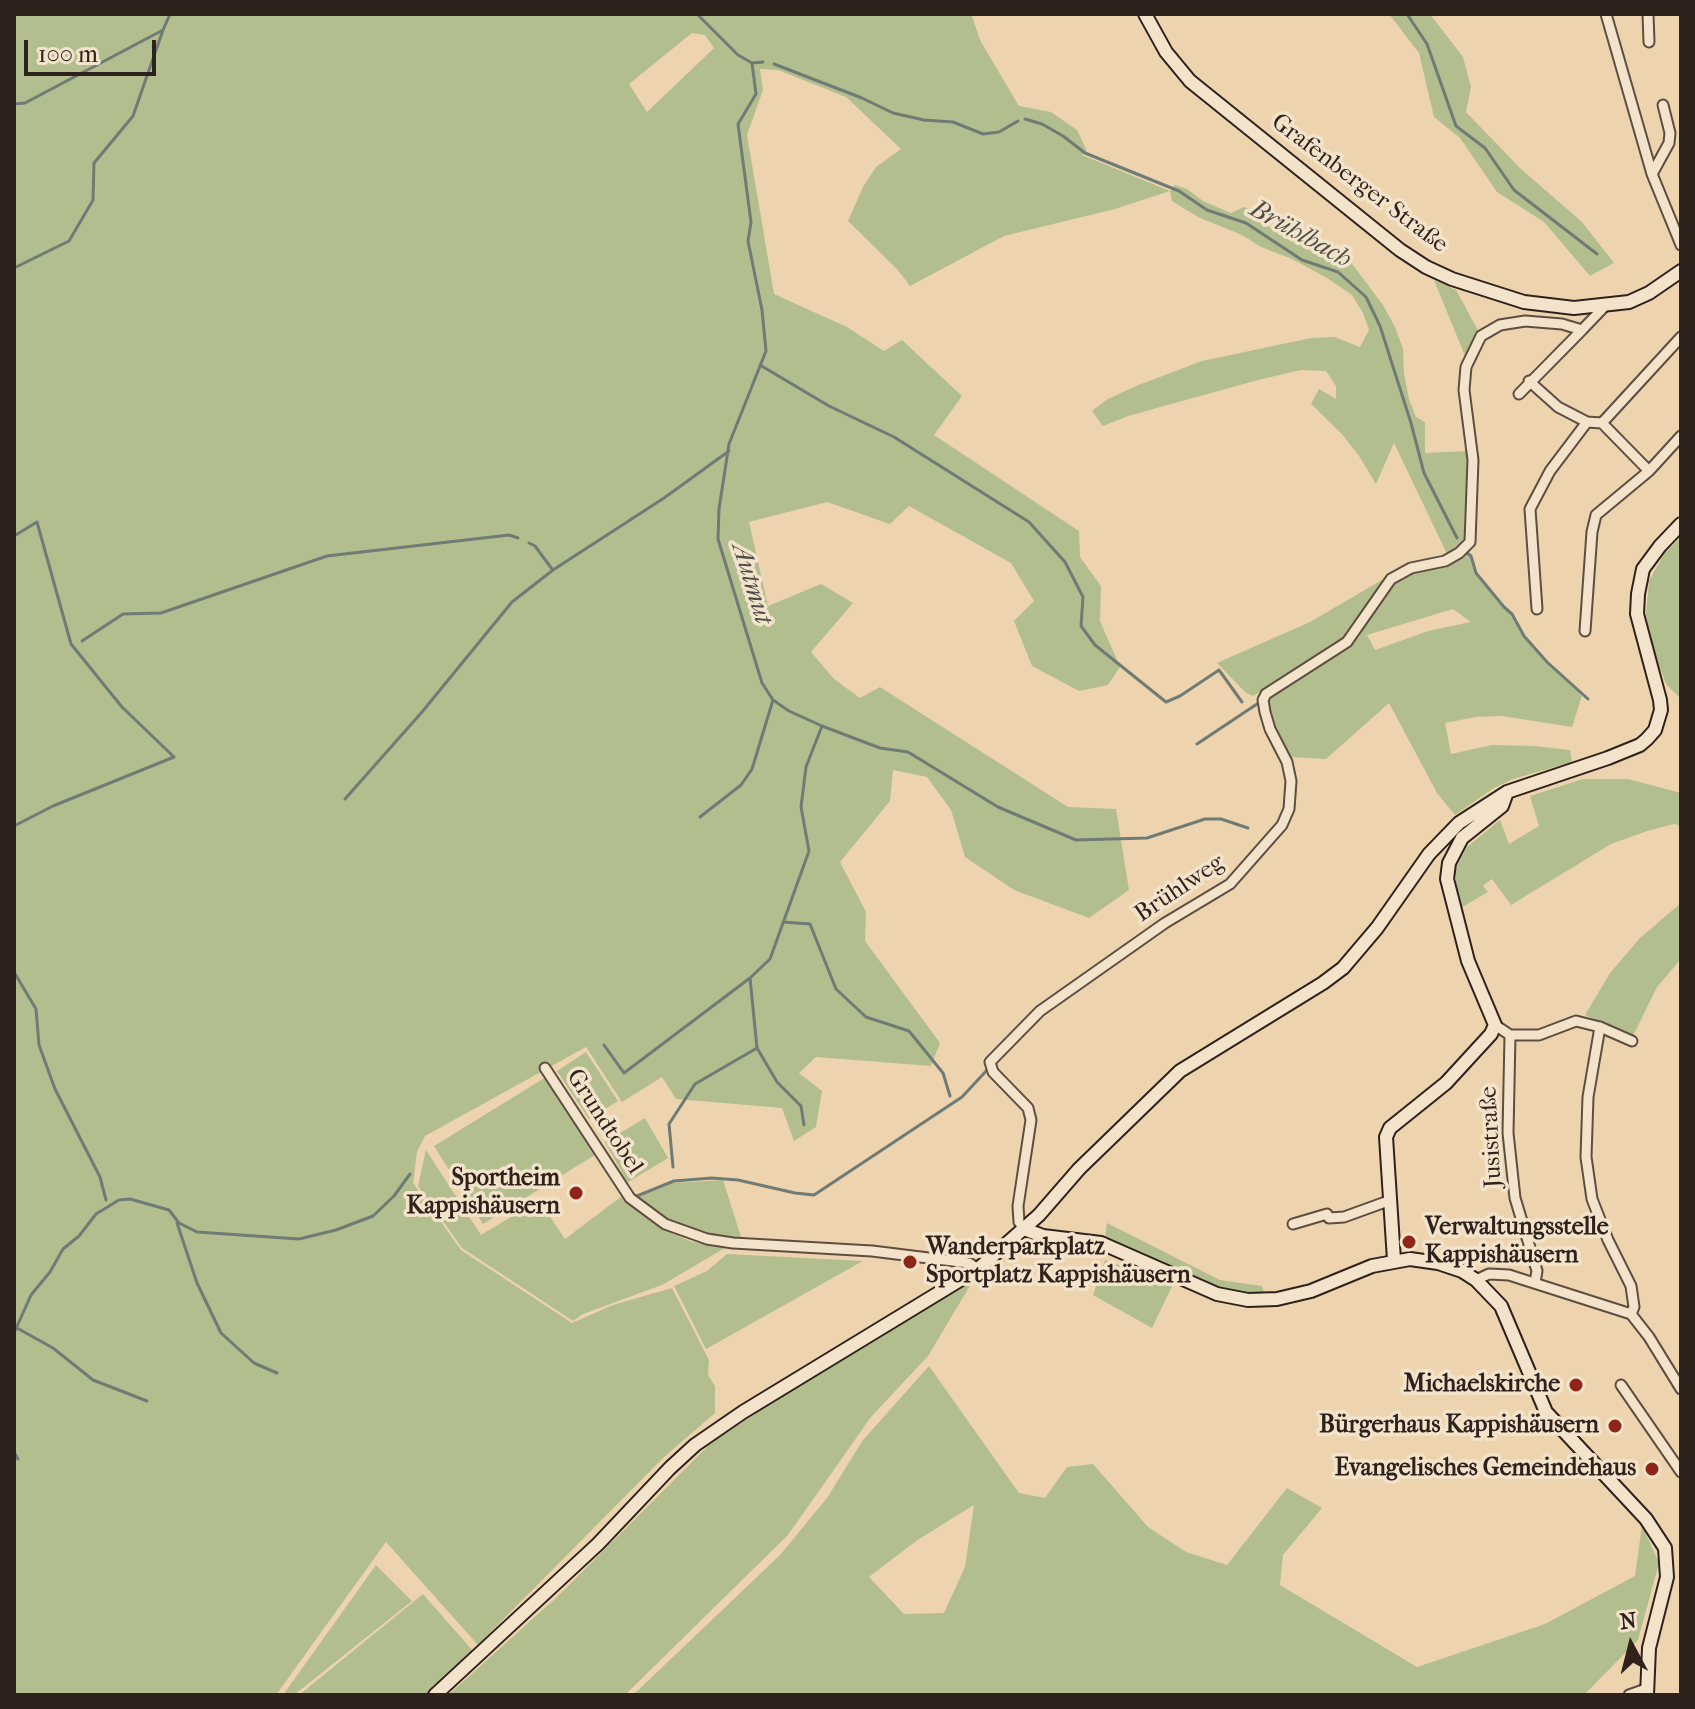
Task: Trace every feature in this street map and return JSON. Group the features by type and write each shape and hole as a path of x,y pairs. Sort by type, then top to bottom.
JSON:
{"street":[{"name":"Grafenberger Straße","path":"1145,14 1166,52 1190,81 1400,250 1426,267 1480,290 1524,302 1574,308 1629,302 1649,293 1681,271"},
{"path":"1606,14 1652,174 1681,245"},
{"path":"1648,14 1649,42"},
{"path":"1652,174 1669,143 1670,133 1663,105"},
{"path":"1519,394 1604,307"},
{"name":"Brühlweg","path":"1024,1229 1019,1222 1018,1206 1031,1120 1028,1108 993,1072 990,1062 1040,1011 1165,923 1230,884 1282,825 1289,809 1291,781 1287,762 1265,712 1263,700 1266,694 1347,642 1391,579 1411,568 1445,561 1470,542 1473,460 1464,390 1466,367 1472,350 1485,332 1509,323 1546,322 1582,330"},
{"path":"1602,423 1681,337"},
{"path":"1529,381 1558,407 1587,422 1602,423 1649,471"},
{"path":"1537,609 1530,509 1550,471 1587,422"},
{"path":"1585,631 1596,515 1649,471 1681,436"},
{"path":"435,1695 588,1554 695,1445 978,1269 1024,1229 1079,1169 1180,1071 1343,968 1363,947 1415,872 1445,836 1474,811 1507,792 1640,745 1655,730 1661,710 1637,614 1638,594 1643,569 1681,524"},
{"path":"1507,792 1502,806 1462,838 1449,863 1447,879 1468,961 1495,1025 1510,1035 1539,1035 1576,1021 1600,1027 1632,1041"},
{"path":"1394,1260 1386,1137 1390,1128 1446,1083 1491,1034 1495,1025"},
{"path":"1600,1027 1588,1097 1586,1157 1592,1199 1631,1286 1634,1307 1631,1314"},
{"name":"Jusistraße","path":"1510,1035 1507,1126 1515,1198 1537,1271 1535,1282"},
{"name":"Grundtobel","path":"545,1068 630,1198 665,1224 707,1239 872,1251 969,1263 978,1269"},
{"path":"1293,1224 1327,1214 1329,1218 1344,1217 1391,1200"},
{"path":"1024,1229 1043,1236 1101,1243 1217,1294 1248,1300 1277,1299 1311,1291 1355,1272 1394,1260 1438,1263 1462,1271 1476,1280 1501,1306 1546,1412 1646,1519 1665,1548 1667,1577 1649,1648 1646,1692 1629,1695"},
{"path":"1476,1280 1489,1274 1509,1275 1631,1314 1681,1389"},
{"path":"1621,1385 1681,1472"}],"green space":[{"path":"14,14 971,14 981,42 1019,106 1051,112 1077,130 1087,151 1082,155 1170,191 1115,209 1004,236 910,286 848,221 876,167 901,149 846,97 778,70 760,69 763,90 747,135 774,294 847,327 884,351 902,340 962,396 934,435 1079,531 1080,557 1101,586 1100,621 1120,667 1108,685 1079,691 1032,666 1014,621 1034,601 1011,563 909,506 890,524 827,502 749,522 768,606 821,584 853,603 811,652 834,679 860,698 880,687 1068,807 1116,809 1129,890 1089,918 1014,890 965,857 951,810 927,777 893,770 890,801 840,862 866,912 865,941 940,1043 931,1066 816,1057 799,1073 822,1091 816,1127 794,1141 782,1108 676,1099 662,1077 622,1102 586,1047 425,1136 417,1152 413,1183 461,1250 572,1323 613,1305 672,1288 709,1360 708,1375 715,1386 715,1413 664,1457 478,1645 386,1542 276,1695 14,1695","holes":["692,33 705,35 714,48 647,112 629,84"]},
{"path":"1389,14 1430,14 1463,57 1471,87 1466,112 1520,168 1582,222 1614,263 1590,276 1544,222 1497,192 1460,138 1434,117 1419,53"},
{"path":"1175,185 1231,213 1244,207 1257,212 1269,227 1291,238 1333,246 1350,261 1383,305 1395,327 1403,349 1409,399 1416,417 1425,422 1425,453 1468,451 1464,539 1448,556 1394,443 1376,484 1342,434 1311,404 1319,389 1336,399 1336,386 1326,371 1301,370 1258,380 1128,416 1103,426 1092,411 1106,400 1202,361 1311,338 1335,337 1360,347 1369,330 1352,295 1327,278 1242,235 1198,217 1172,201 1170,191"},
{"path":"1434,280 1456,290 1480,334 1465,356"},
{"path":"1681,537 1681,699 1666,684 1652,647 1646,615 1649,581 1664,554"},
{"path":"1467,552 1476,573 1512,614 1524,636 1582,696 1572,727 1502,716 1445,723 1451,754 1492,745 1534,746 1570,750 1572,762 1513,779 1455,815 1437,793 1389,703 1326,759 1290,757 1268,714 1268,696 1359,637 1361,628 1393,582 1411,572 1445,564","holes":["1453,609 1471,622 1428,631 1375,650 1367,635"]},
{"path":"1394,573 1343,641 1253,696 1246,693 1217,663 1310,622"},
{"path":"1583,779 1628,779 1681,793 1681,826 1674,824 1611,844 1511,905 1492,879 1483,886 1488,892 1459,909 1455,870 1467,847 1500,820 1509,844 1539,826 1530,796"},
{"path":"1681,903 1681,959 1657,987 1633,1036 1585,1015 1610,973 1640,938"},
{"path":"586,1052 618,1101 589,1119 557,1071"},
{"path":"546,1077 595,1155 483,1224 434,1146"},
{"path":"645,1118 668,1158 625,1184 598,1142 599,1139 624,1176 605,1142"},
{"path":"426,1150 481,1235 539,1200 565,1239 622,1196 625,1202 658,1227 692,1242 725,1248 662,1285 583,1314 573,1321 462,1248 418,1186"},
{"path":"723,1180 742,1240 691,1231 665,1220 636,1198 674,1183"},
{"path":"1107,1223 1220,1280 1262,1286 1264,1292 1248,1293 1219,1287 1105,1237"},
{"path":"727,1254 863,1261 706,1349 674,1286 707,1271"},
{"path":"1105,1260 1127,1268 1131,1261 1174,1282 1152,1328 1093,1295"},
{"path":"974,1279 928,1356 871,1417 788,1535 625,1695 448,1695 557,1597 709,1445 792,1389"},
{"path":"929,1366 1019,1493 1045,1498 1067,1467 1093,1464 1148,1527 1186,1552 1227,1565 1287,1488 1322,1508 1283,1555 1280,1585 1417,1667 1545,1624 1635,1576 1642,1525 1659,1563 1638,1640 1584,1695 633,1695 780,1555 827,1498 863,1440","holes":["974,1505 965,1567 944,1613 904,1614 869,1577 916,1541"]},
{"path":"376,1565 412,1601 294,1695 283,1695"},
{"path":"423,1594 473,1651 425,1695 299,1695"}],"waterway":[{"path":"14,104 25,103 163,30 170,14"},
{"name":"Autmut","path":"604,1045 624,1073 750,978 770,959 809,851 801,807 806,767 822,726 773,700 762,683 718,539 719,509 729,444 766,351 762,310 748,241 751,222 738,124 756,94 752,63 738,55 697,14"},
{"path":"1407,14 1427,44 1456,126 1485,148 1514,190 1597,254"},
{"path":"14,268 69,241 93,200 94,163 133,116 163,30"},
{"path":"752,63 763,62"},
{"path":"774,64 893,113 953,122 983,134 999,132 1018,121"},
{"name":"Brühlbach","path":"1025,119 1042,124 1085,153 1179,191 1207,210 1246,223 1302,260 1338,272 1366,297 1380,326 1424,473 1457,538"},
{"path":"760,365 829,406 894,437 1029,522 1065,562 1083,597 1081,626 1095,645 1166,702 1219,670 1242,702"},
{"path":"345,799 422,712 512,602 553,570 664,498 729,451"},
{"path":"14,536 37,522 71,644 122,707 174,757 53,806"},
{"path":"82,641 123,614 161,613 327,556 509,535 518,538"},
{"path":"529,543 535,546 552,569"},
{"path":"1466,552 1471,556 1476,573 1512,614 1524,636 1588,699"},
{"path":"700,817 741,785 752,769 773,700"},
{"path":"1197,744 1257,704"},
{"path":"822,726 880,748 908,752 998,807 1076,840 1147,838 1205,819 1221,819 1248,828"},
{"path":"14,826 51,807"},
{"path":"783,922 810,924 836,989 866,1017 909,1031 943,1073 950,1096"},
{"path":"14,972 36,1009 39,1045 55,1089 100,1177 106,1200"},
{"path":"750,978 757,1048 777,1082 801,1106 804,1125"},
{"path":"673,1167 669,1124 695,1084 757,1048"},
{"path":"637,1196 674,1181 712,1178 814,1195 962,1097 988,1069"},
{"path":"14,1333 31,1295 50,1272 63,1249 79,1236 96,1214 119,1200 130,1199 169,1210 179,1223 197,1232 299,1239 373,1216 394,1196 410,1174"},
{"path":"177,1223 197,1283 221,1333 254,1363 277,1373"},
{"path":"17,1328 53,1348 93,1380 147,1401"},
{"path":"14,1452 18,1459"}],"place":[{"name":"Sportheim Kappishäusern","path":"576,1193"},
{"name":"Verwaltungsstelle Kappishäusern","path":"1409,1242"},
{"name":"Wanderparkplatz Sportplatz Kappishäusern","path":"910,1262"},
{"name":"Michaelskirche","path":"1576,1385"},
{"name":"Bürgerhaus Kappishäusern","path":"1615,1426"},
{"name":"Evangelisches Gemeindehaus","path":"1652,1469"}]}
